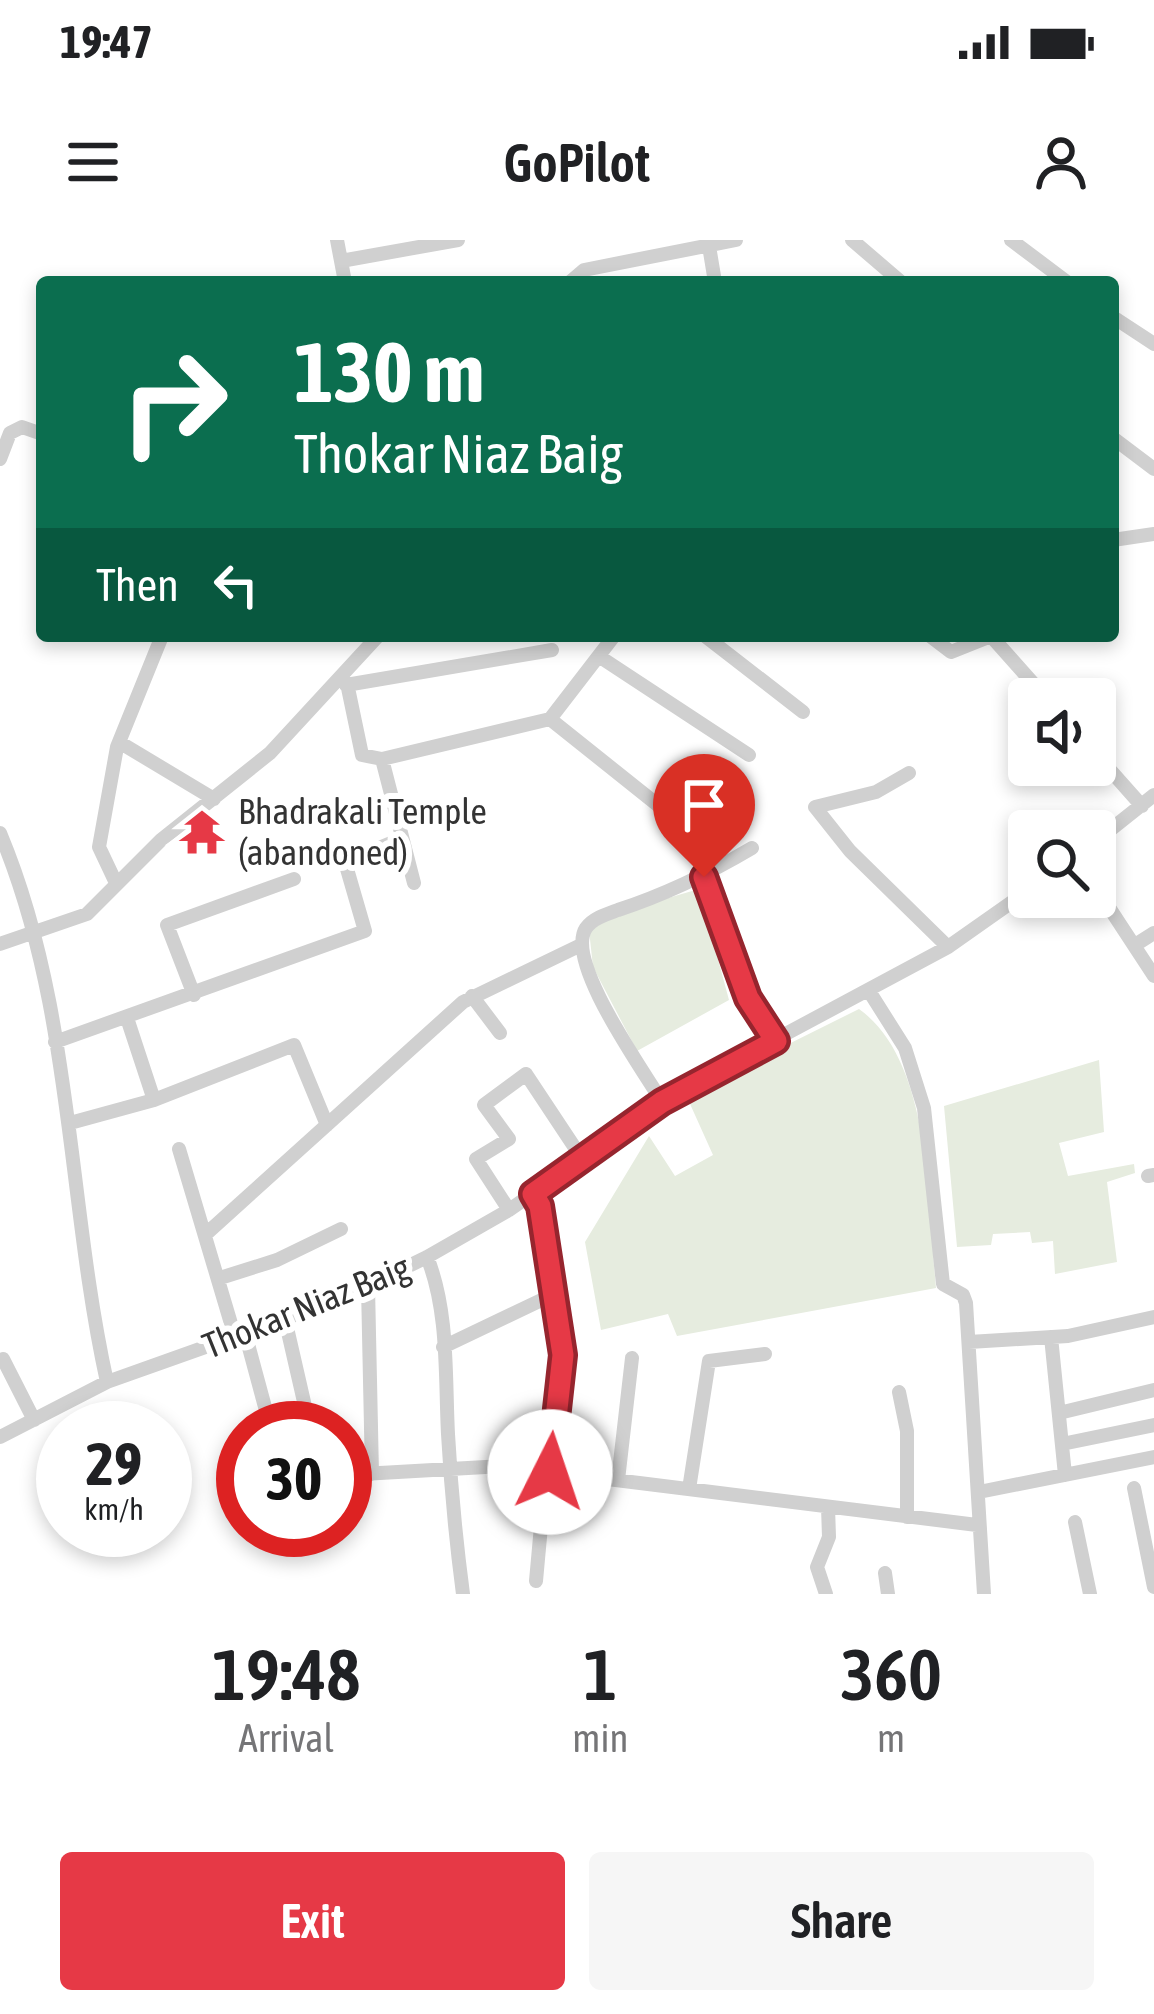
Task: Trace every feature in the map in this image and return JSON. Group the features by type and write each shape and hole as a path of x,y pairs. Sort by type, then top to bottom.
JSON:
{"street":[{"path":"337,240 344,276"},
{"path":"341,261 458,240"},
{"path":"577,276 584,270 736,240"},
{"path":"853,240 894,276"},
{"path":"1011,240 1059,276"},
{"path":"709,242 714,276"},
{"path":"1119,321 1154,344"},
{"path":"0,459 10,433 22,427 36,432"},
{"path":"1119,443 1154,469"},
{"path":"1119,539 1154,534"},
{"path":"116,883 99,848 119,742 160,642"},
{"path":"0,944 87,914 116,883 270,753 344,682 374,642"},
{"path":"344,682 362,755 382,759 550,719 610,642"},
{"path":"713,642 803,712"},
{"path":"938,642 952,652 976,642"},
{"path":"996,642 1028,678"},
{"path":"344,682 552,650"},
{"path":"600,657 749,755"},
{"path":"550,719 669,814"},
{"path":"119,742 214,799"},
{"path":"382,759 414,883"},
{"path":"1116,772 1148,800 1116,825"},
{"path":"909,773 876,792 815,807 850,851 949,947"},
{"path":"0,833 33,936 56,1042 107,1382"},
{"path":"56,1042 365,932 345,862 401,838"},
{"path":"662,1102 604,1006 581,944 584,931 604,915 704,877 752,848"},
{"path":"704,877 748,998 776,1041"},
{"path":"194,995 167,926 294,879"},
{"name":"Thokar Niaz Baig","path":"0,1437 107,1382 368,1287 427,1257 509,1210 662,1102 949,947 1008,905"},
{"path":"1116,917 1154,976"},
{"path":"1135,945 1154,933"},
{"path":"206,1234 472,996 581,944"},
{"path":"869,991 914,1072 930,1142 943,1284 965,1299 980,1492 976,1526 984,1594"},
{"path":"472,996 500,1034"},
{"path":"127,1018 154,1100"},
{"path":"70,1123 154,1100 294,1045 327,1125"},
{"path":"509,1210 476,1160 509,1139 484,1105 494,1095 526,1074 584,1160"},
{"path":"179,1149 263,1401"},
{"path":"533,1194 540,1206 563,1355 536,1581"},
{"path":"220,1278 277,1260 340,1229"},
{"path":"427,1257 435,1277 443,1347 463,1594"},
{"path":"368,1287 370,1401"},
{"path":"443,1347 552,1294"},
{"path":"968,1342 1051,1337 1154,1317"},
{"path":"285,1319 304,1401"},
{"path":"1051,1337 1065,1475"},
{"path":"689,1489 709,1361 765,1354"},
{"path":"618,1480 632,1358"},
{"path":"3,1359 34,1420"},
{"path":"1059,1413 1154,1390"},
{"path":"899,1392 907,1430 907,1516"},
{"path":"1062,1444 1154,1425"},
{"path":"980,1492 1154,1456"},
{"path":"372,1474 503,1466 976,1526"},
{"path":"1134,1488 1154,1587"},
{"path":"826,1594 818,1567 829,1537 828,1507"},
{"path":"1075,1522 1090,1594"},
{"path":"885,1574 888,1594"}],"shaded area":[{"path":"699,889 729,1000 637,1051 593,967 589,930 606,916"},
{"path":"859,1009 883,1033 901,1063 913,1098 927,1177 936,1288 677,1336 668,1314 601,1330 585,1242 649,1136 675,1176 713,1155 686,1095"},
{"path":"1099,1060 1104,1132 1059,1143 1068,1176 1134,1164 1135,1173 1107,1182 1117,1262 1055,1274 1053,1241 1032,1243 1030,1232 993,1234 991,1245 957,1247 944,1106"}],"place":[{"name":"Bhadrakali Temple (abandoned)","path":"202,832"}],"route":[{"path":"550,1472 563,1355 540,1206 533,1194 662,1102 776,1041 748,998 704,877"}]}
